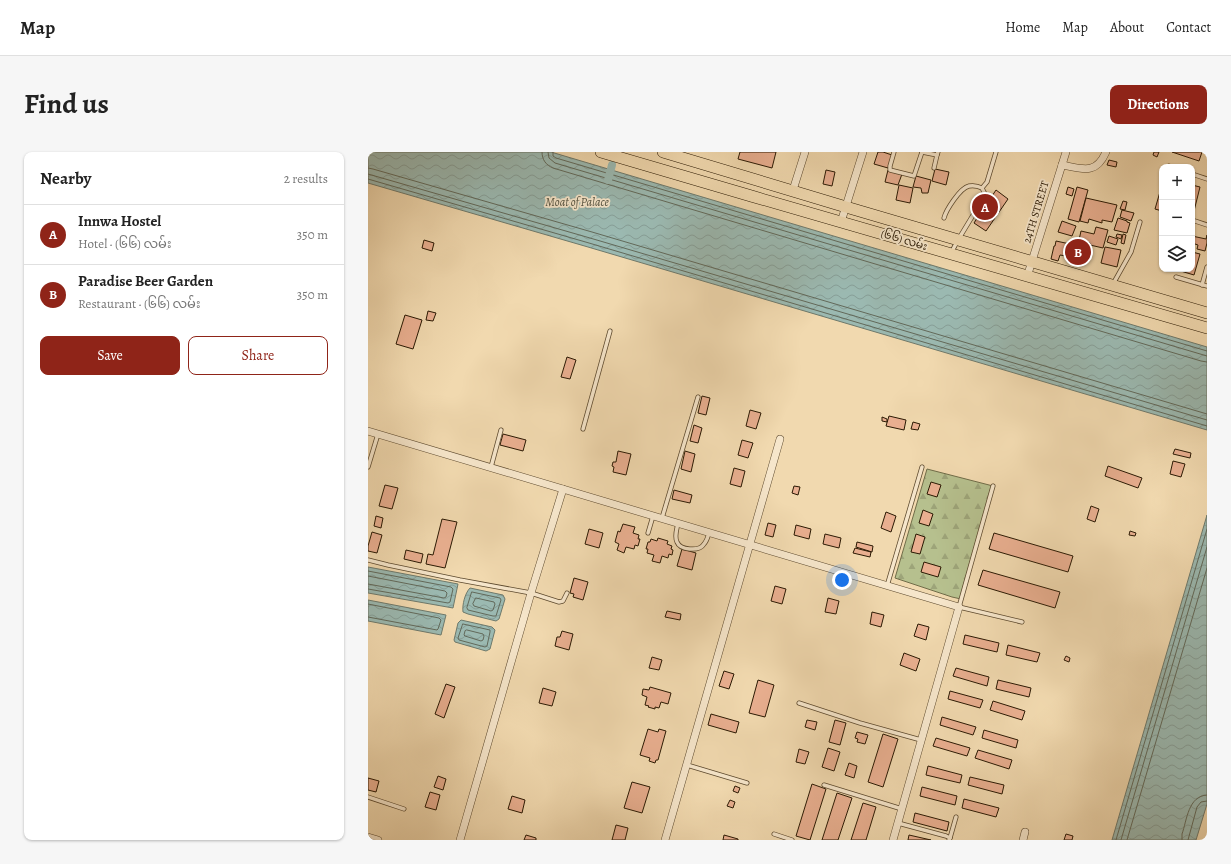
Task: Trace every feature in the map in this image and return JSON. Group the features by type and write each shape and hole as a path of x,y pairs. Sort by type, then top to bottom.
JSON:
{"main road":[{"name":"(၆၆) လမ်း","path":"601,152 1027,277 1207,328"},
{"name":"(၆၆) လမ်း","path":"663,152 693,156 846,207 1207,313"}],"street":[{"path":"793,190 805,152"},
{"path":"841,222 863,152"},
{"name":"24TH STREET","path":"1027,277 1066,152"},
{"path":"1062,165 1082,169 1096,166 1101,162 1106,152"},
{"path":"368,431 959,607 893,840"},
{"path":"665,840 780,439"},
{"path":"460,840 531,593 563,489"},
{"path":"1023,840 1024,832"}],"lane":[{"path":"894,152 890,169 892,170 914,176 922,152 937,154 934,168"},
{"path":"982,188 987,182 996,152"},
{"path":"1195,175 1207,180"},
{"path":"944,218 962,190 968,186 982,188 985,194 984,197 951,254"},
{"path":"1195,221 1207,225"},
{"path":"1113,285 1131,252 1140,222"},
{"path":"1202,284 1207,267"},
{"path":"1176,277 1207,286"},
{"path":"583,429 610,331"},
{"path":"662,518 698,397"},
{"path":"491,467 501,430"},
{"path":"368,467 378,434"},
{"path":"887,586 922,467"},
{"path":"993,486 959,607 1022,622"},
{"path":"648,533 653,516"},
{"path":"678,523 676,538 677,543 680,546 689,549 700,548 704,545 709,533"},
{"path":"368,560 452,579 531,593 559,602 563,601 567,593"},
{"path":"799,703 867,725 922,740"},
{"path":"687,765 747,783"},
{"path":"824,785 902,809"},
{"path":"368,797 404,809"},
{"path":"898,823 946,836 950,839 956,817"},
{"path":"774,834 792,840"}],"green space":[{"path":"927,469 993,486 961,599 895,578"}],"water":[{"name":"Moat of Palace","path":"368,152 551,152 1207,347 1207,430 368,183"},
{"path":"1207,515 1207,804 1196,840 1112,840"},
{"path":"368,567 458,584 453,608 368,593"},
{"path":"470,588 503,595 505,599 499,619 496,621 463,612 464,599"},
{"path":"368,600 446,615 441,635 368,621"},
{"path":"461,620 492,627 495,630 490,649 486,651 455,642 454,640 458,623"}],"building":[{"path":"740,152 776,152 772,168 738,159"},
{"path":"878,152 892,155 888,168 874,164"},
{"path":"1154,152 1159,152 1157,157 1153,155"},
{"path":"1172,152 1202,152 1199,161"},
{"path":"1109,160 1117,162 1116,167 1107,165"},
{"path":"935,169 949,172 946,185 932,181"},
{"path":"826,170 835,172 832,186 823,184"},
{"path":"888,170 902,174 898,185 885,182"},
{"path":"916,176 931,180 928,193 922,193 921,188 913,187"},
{"path":"899,185 913,188 910,203 896,200"},
{"path":"1195,186 1200,187 1195,207"},
{"path":"1068,187 1074,189 1072,196 1066,194"},
{"path":"1077,187 1088,190 1079,222 1068,219"},
{"path":"996,190 1008,199 986,231 974,223 981,212 975,209 982,198 988,202"},
{"path":"1159,195 1159,210 1155,209"},
{"path":"1086,198 1117,205 1112,222 1102,220 1102,223 1089,219 1088,223 1080,221"},
{"path":"1123,201 1127,202 1125,210 1120,209"},
{"path":"1122,210 1134,213 1131,221 1120,217"},
{"path":"1118,218 1130,223 1127,233 1114,230"},
{"path":"1062,221 1076,226 1072,236 1058,232"},
{"path":"1096,227 1108,230 1103,248 1090,245 1090,243 1079,240 1081,231 1094,234"},
{"path":"1117,234 1122,235 1121,239 1116,237"},
{"path":"1123,234 1126,235 1124,244 1121,243"},
{"path":"1207,235 1205,251 1197,249 1198,245 1195,244 1195,237 1206,239"},
{"path":"1109,236 1118,239 1116,245 1107,242"},
{"path":"424,240 434,243 432,251 422,248"},
{"path":"1056,241 1070,244 1066,256 1060,255 1058,261 1051,259"},
{"path":"1105,247 1121,250 1117,267 1101,263"},
{"path":"1195,253 1200,254 1195,272"},
{"path":"1184,272 1195,272 1194,275"},
{"path":"428,311 436,313 433,321 426,320"},
{"path":"405,315 422,320 413,349 396,344"},
{"path":"567,357 576,360 570,379 561,377"},
{"path":"702,396 710,398 706,415 698,413"},
{"path":"750,410 761,413 756,429 746,426"},
{"path":"889,416 906,420 904,430 886,426"},
{"path":"882,417 887,419 887,422 882,421"},
{"path":"913,422 920,424 918,430 911,429"},
{"path":"694,425 702,428 698,443 690,441"},
{"path":"503,434 526,440 523,451 500,445"},
{"path":"742,440 753,443 748,458 738,455"},
{"path":"1175,449 1191,453 1190,458 1173,454"},
{"path":"618,451 631,454 626,475 613,472 614,467 612,466 613,462 616,462"},
{"path":"685,451 695,454 691,472 681,469"},
{"path":"1173,461 1185,464 1181,477 1170,474"},
{"path":"1108,466 1142,478 1138,488 1105,476"},
{"path":"734,468 745,471 741,487 730,484"},
{"path":"931,482 941,485 937,497 927,494"},
{"path":"385,485 398,488 392,509 379,506"},
{"path":"794,486 800,487 798,495 792,493"},
{"path":"674,490 692,495 690,503 672,499"},
{"path":"1091,506 1099,509 1095,522 1087,519"},
{"path":"923,510 933,514 929,526 919,523"},
{"path":"886,512 896,516 891,532 881,528"},
{"path":"376,516 383,518 381,528 374,526"},
{"path":"442,519 457,522 445,568 426,564 428,554 433,555"},
{"path":"768,523 776,525 773,537 765,535"},
{"path":"623,524 635,527 633,533 639,535 638,539 640,539 638,546 635,545 634,549 626,547 624,553 617,550 619,544 615,542 618,531 620,532"},
{"path":"796,525 811,529 809,539 794,535"},
{"path":"589,529 603,533 599,548 585,544"},
{"path":"1130,531 1136,533 1135,536 1129,535"},
{"path":"372,532 382,535 377,553 368,551"},
{"path":"994,533 1073,556 1068,572 989,549"},
{"path":"825,534 841,538 839,548 823,544"},
{"path":"916,534 925,537 920,554 911,552"},
{"path":"658,538 668,541 667,544 672,546 671,549 673,550 672,555 669,554 668,558 662,556 660,563 652,561 654,555 647,553 648,549 646,549 648,542 650,542 651,539 657,541"},
{"path":"857,542 873,546 872,552 856,547"},
{"path":"855,548 871,552 870,557 853,553"},
{"path":"682,549 696,553 692,570 677,566"},
{"path":"406,550 423,554 421,563 404,559"},
{"path":"924,562 941,567 938,577 921,572"},
{"path":"983,570 1060,592 1055,608 978,585"},
{"path":"574,578 588,582 583,600 573,597 574,594 570,593"},
{"path":"775,586 786,589 782,604 771,601"},
{"path":"828,598 839,601 836,614 825,612"},
{"path":"667,611 681,614 680,620 665,617"},
{"path":"872,612 884,615 881,627 870,624"},
{"path":"918,624 929,627 926,640 914,636"},
{"path":"562,631 573,634 569,650 555,646 557,637 560,637"},
{"path":"965,635 999,643 997,652 963,644"},
{"path":"1008,645 1040,653 1037,662 1006,655"},
{"path":"904,653 920,659 916,671 900,665"},
{"path":"1066,656 1070,658 1069,662 1064,660"},
{"path":"652,657 662,660 659,670 649,668"},
{"path":"956,668 989,677 987,686 953,676"},
{"path":"724,671 734,674 729,689 719,686"},
{"path":"758,680 774,685 765,717 749,713"},
{"path":"998,680 1031,688 1029,697 996,689"},
{"path":"446,684 455,687 444,718 435,714"},
{"path":"650,687 671,693 668,704 661,702 659,708 655,707 655,709 645,705 647,697 642,695 643,689 649,690"},
{"path":"543,688 556,692 552,706 539,703"},
{"path":"950,691 983,700 980,708 948,699"},
{"path":"993,701 1025,711 1022,720 990,710"},
{"path":"711,714 739,722 736,733 708,725"},
{"path":"942,717 976,727 973,735 940,725"},
{"path":"807,720 817,722 815,730 805,727"},
{"path":"835,720 846,723 840,745 829,742"},
{"path":"648,729 658,732 659,729 666,731 658,760 656,760 655,763 649,761 650,758 640,755"},
{"path":"984,730 1018,740 1016,748 982,738"},
{"path":"857,732 868,735 865,744 857,742 858,739 855,738"},
{"path":"883,734 898,739 883,787 868,782"},
{"path":"936,738 970,748 967,756 933,746"},
{"path":"828,748 840,752 834,771 822,767"},
{"path":"799,749 809,752 805,764 796,762"},
{"path":"978,750 1012,760 1009,769 975,758"},
{"path":"849,763 857,766 854,778 845,775"},
{"path":"928,766 962,775 960,783 926,775"},
{"path":"438,776 446,779 443,790 434,787"},
{"path":"970,777 1004,785 1002,794 968,785"},
{"path":"368,778 379,781 376,792 368,790"},
{"path":"632,782 650,787 642,813 624,808"},
{"path":"812,784 826,789 810,840 796,836"},
{"path":"735,786 740,788 738,793 733,791"},
{"path":"922,787 957,796 955,805 920,796"},
{"path":"430,792 440,795 436,810 425,807"},
{"path":"837,793 852,798 838,840 822,840"},
{"path":"512,796 525,800 522,813 508,809"},
{"path":"964,799 999,808 996,817 962,808"},
{"path":"730,800 735,802 733,808 727,806"},
{"path":"863,803 876,807 866,840 851,840"},
{"path":"915,813 949,822 947,831 913,822"},
{"path":"616,825 628,828 625,840 612,840"},
{"path":"1066,834 1073,836 1072,840 1064,840"},
{"path":"526,835 536,838 536,840 524,840"},
{"path":"724,835 738,839 738,840 723,840"},
{"path":"909,835 931,840 908,840"}],"waterway":[{"path":"608,180 612,165"}],"place":[{"name":"Innwa Hostel","path":"985,207"},
{"name":"Paradise Beer Garden","path":"1078,252"}]}
